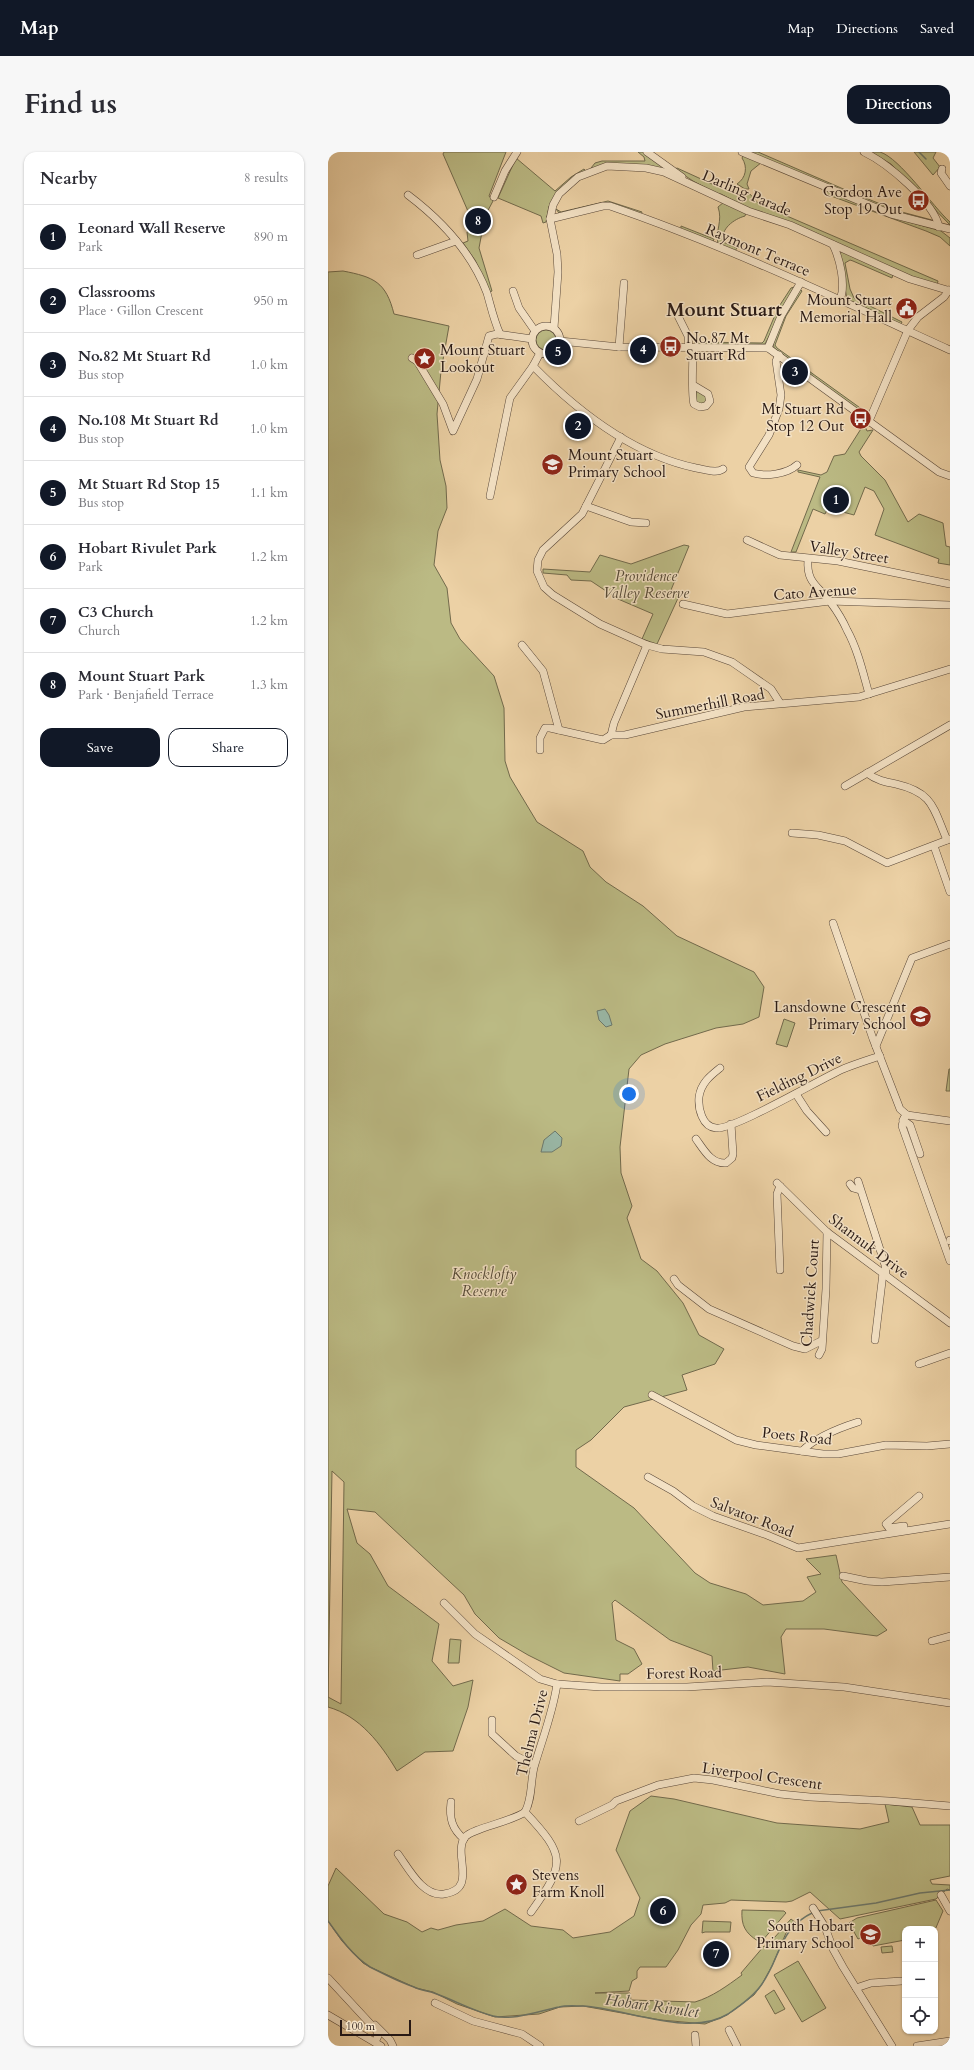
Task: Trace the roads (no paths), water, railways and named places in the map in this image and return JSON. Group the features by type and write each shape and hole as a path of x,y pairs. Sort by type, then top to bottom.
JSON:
{"street":[{"path":"494,197 505,171 517,152"},
{"path":"647,152 681,175 684,180"},
{"path":"742,152 891,214 950,229"},
{"path":"864,152 882,162 898,174 931,210 937,218 939,227"},
{"name":"Darling Parade","path":"550,219 555,201 559,194 578,177 601,168 615,166 646,168 664,172 684,180 748,211 771,218 920,283 949,290"},
{"path":"942,169 941,173 950,186"},
{"path":"408,195 434,216 466,253 482,283 500,334"},
{"name":"Raymont Terrace","path":"550,219 603,206 610,206 684,232 801,282 950,350"},
{"path":"550,219 557,254 554,328 560,341 559,345 553,352 544,354 540,353 534,347 532,338 535,331 546,326 554,328"},
{"path":"417,255 456,241"},
{"path":"834,245 843,289 840,300"},
{"path":"768,348 781,316 801,282"},
{"path":"619,347 624,283"},
{"path":"869,421 908,330 918,318 944,297 949,290"},
{"path":"513,291 519,308 535,331"},
{"path":"678,316 688,336 691,348 693,385"},
{"path":"412,358 417,361 443,404 453,431 478,379 489,336 500,334 532,338"},
{"path":"560,341 619,347 768,348 947,475 950,479"},
{"path":"490,496 510,398 533,366 540,353"},
{"path":"779,355 776,361 781,395 779,409 769,435 749,466 753,473 757,474 795,470"},
{"path":"533,366 556,389 600,424 621,437 678,464 714,471 723,469"},
{"path":"621,437 586,506 576,520 543,550 538,560 538,576 544,587 553,595 608,628 647,645 662,649 699,651 732,662 771,690 780,703"},
{"path":"586,506 631,522 646,523"},
{"name":"Valley Street","path":"747,540 780,555 838,561 950,584"},
{"path":"808,558 807,567 810,578 818,590 830,602 852,640 868,694"},
{"name":"Cato Avenue","path":"683,604 727,614 830,602 950,605"},
{"path":"522,645 543,671 559,730"},
{"path":"611,735 614,723 647,645"},
{"name":"Summerhill Road","path":"540,750 540,738 545,728 597,740 607,739 611,735 625,735 744,707 854,698 950,669"},
{"path":"846,786 950,725"},
{"path":"792,833 818,835 845,841 887,863 949,840 932,804 918,791 874,779 867,773"},
{"path":"934,846 950,892"},
{"path":"833,923 876,1046 900,1109 910,1125 920,1154"},
{"path":"876,1046 912,958 950,944"},
{"name":"Fielding Drive","path":"720,1068 704,1082 699,1098 700,1109 704,1119 710,1126 718,1129 796,1094 843,1069 880,1056"},
{"path":"796,1094 807,1111 826,1132"},
{"path":"905,1117 950,1121"},
{"path":"905,1117 902,1126 950,1261"},
{"path":"696,1140 711,1158 718,1162 726,1163 732,1158 733,1154 731,1124"},
{"path":"858,1181 885,1265 874,1340"},
{"name":"Shannuk Drive","path":"780,1270 777,1194 778,1184 827,1232 950,1323"},
{"path":"850,1184 853,1188 860,1190"},
{"name":"Chadwick Court","path":"819,1355 822,1349 821,1341 826,1289 827,1232"},
{"path":"674,1279 678,1285 709,1309 799,1348 811,1347 821,1341"},
{"path":"919,1364 950,1353"},
{"name":"Poets Road","path":"652,1394 736,1440 756,1445 823,1454 838,1454 886,1445 927,1446 950,1444"},
{"path":"802,1451 807,1446 828,1434 858,1422"},
{"name":"Salvator Road","path":"648,1477 673,1491 693,1506 713,1516 767,1534 789,1546 798,1548 950,1524"},
{"path":"919,1496 891,1518 886,1525 889,1528 907,1526 921,1528"},
{"path":"843,1576 867,1581 882,1582 950,1577"},
{"name":"Forest Road","path":"444,1603 475,1634 540,1679 557,1684 608,1688 687,1687 767,1682 844,1687 950,1703"},
{"path":"932,1641 950,1636"},
{"name":"Thelma Drive","path":"524,1812 528,1802 534,1765 555,1703 557,1684"},
{"path":"492,1720 492,1734 516,1756 534,1765"},
{"name":"Liverpool Crescent","path":"579,1821 612,1805 616,1801 658,1785 694,1778 713,1780 780,1794 950,1806"},
{"path":"451,1802 450,1812 454,1829 464,1839"},
{"path":"398,1854 429,1892 438,1895 448,1893 456,1889 462,1880 462,1849 464,1839 471,1834 515,1818 524,1812 552,1844 557,1862 553,1879 531,1912"},
{"path":"941,1895 950,1911"},
{"path":"813,1908 826,1927 833,1949 892,2046"},
{"path":"328,1978 385,2034 392,2046"},
{"path":"856,1988 871,1983 902,1981"},
{"path":"435,2003 472,2021 522,2034 540,2046"},
{"path":"362,2013 377,2032 378,2044"},
{"path":"328,2015 378,2044"},
{"path":"729,2030 737,2046"},
{"path":"695,2035 696,2046"},
{"path":"917,2046 950,2041"}],"waterway":[{"path":"919,152 926,159"},
{"name":"Hobart Rivulet","path":"817,1911 876,1903 920,1893 950,1890"},
{"name":"Hobart Rivulet","path":"328,1921 352,1952 370,1967 408,1985 434,1993 493,2016 509,2017 526,2015 562,2006 583,2006 676,2023 695,2023 713,2021 728,2014 751,1997 762,1984 787,1935 802,1919 814,1912"}],"place":[{"name":"Gordon Ave Stop 19 Out","path":"918,201"},
{"name":"Mount Stuart Park","path":"478,221"},
{"name":"Mount Stuart Memorial Hall","path":"907,309"},
{"name":"No.87 Mt Stuart Rd","path":"670,347"},
{"name":"No.108 Mt Stuart Rd","path":"643,350"},
{"name":"Mt Stuart Rd Stop 15","path":"558,352"},
{"name":"Mount Stuart Lookout","path":"424,359"},
{"name":"No.82 Mt Stuart Rd","path":"795,372"},
{"name":"Mt Stuart Rd Stop 12 Out","path":"860,418"},
{"name":"Classrooms","path":"578,426"},
{"name":"Mount Stuart Primary School","path":"552,464"},
{"name":"Leonard Wall Reserve","path":"836,500"},
{"name":"Lansdowne Crescent Primary School","path":"921,1016"},
{"name":"Stevens Farm Knoll","path":"516,1884"},
{"name":"Hobart Rivulet Park","path":"663,1911"},
{"name":"South Hobart Primary School","path":"870,1935"},
{"name":"C3 Church","path":"716,1954"}],"district":[{"name":"Mount Stuart","path":"724,309"}],"park label":[{"name":"Providence Valley Reserve","path":"646,584"},
{"name":"Knocklofty Reserve","path":"484,1282"}]}
